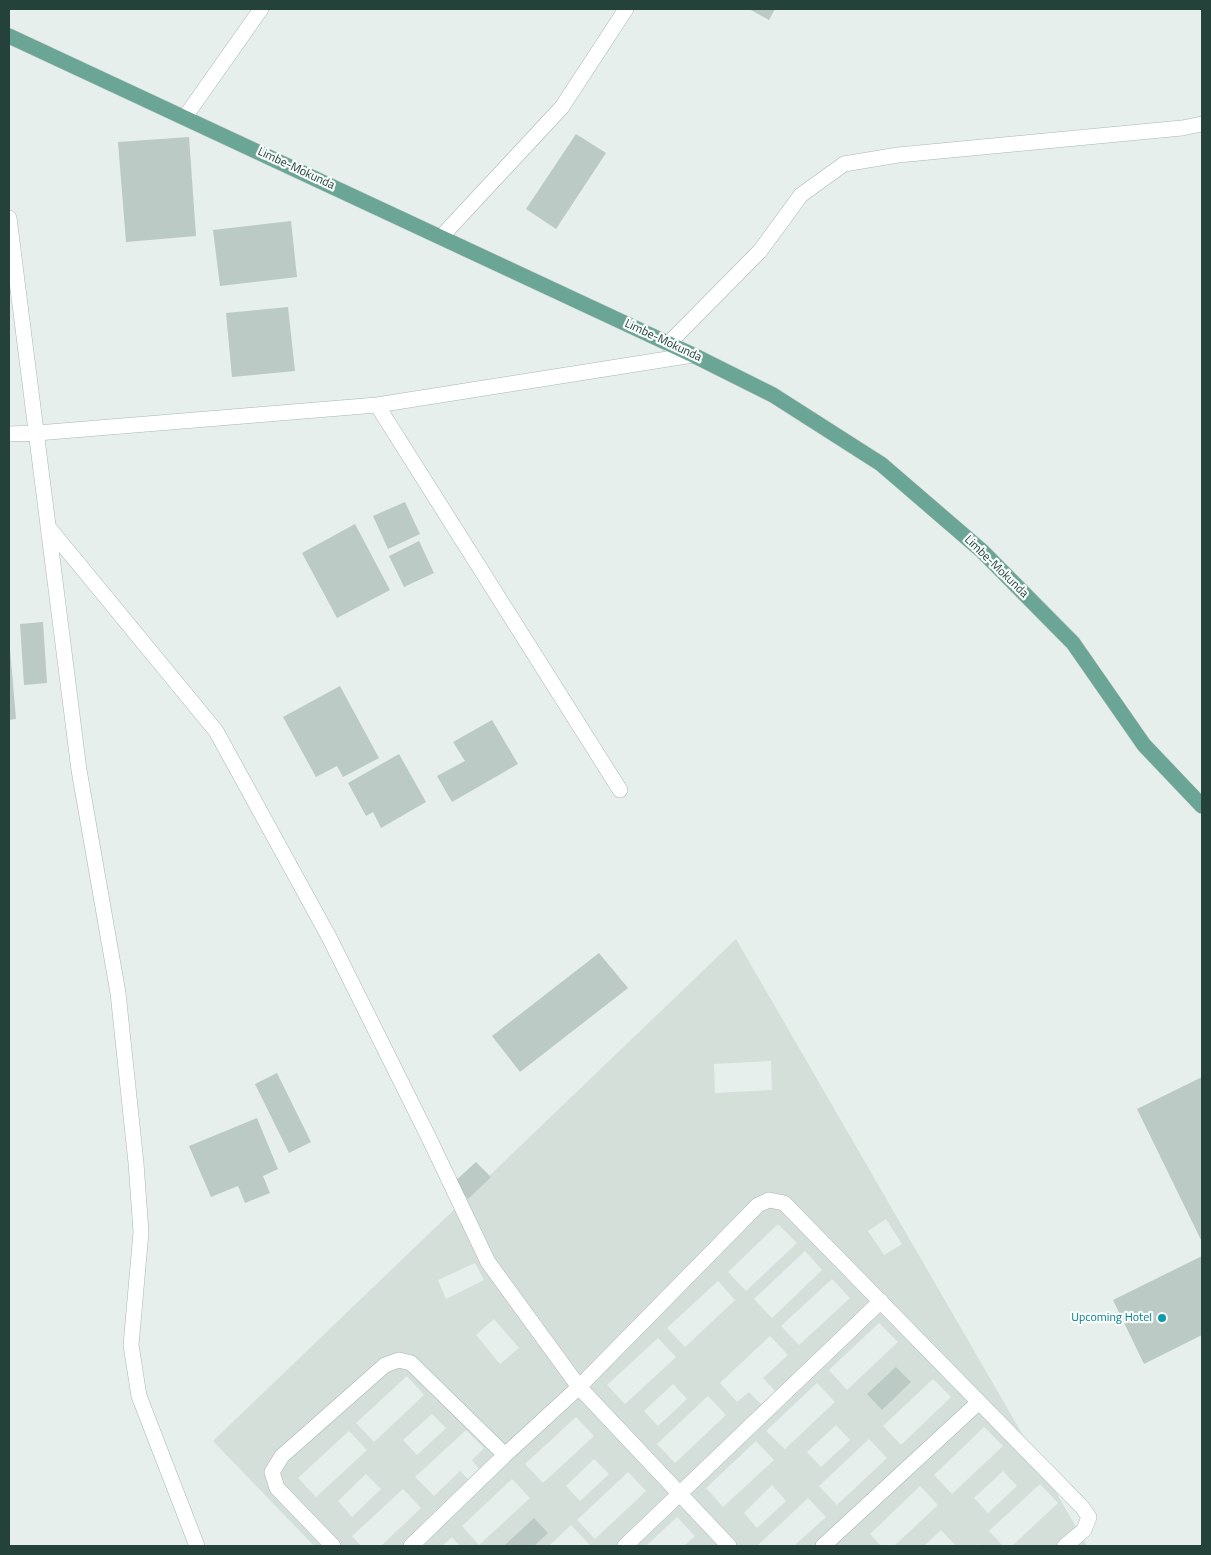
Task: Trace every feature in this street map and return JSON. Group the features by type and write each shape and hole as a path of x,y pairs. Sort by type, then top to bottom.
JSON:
{"main road":[{"name":"Limbe-Mokunda","path":"9,36 441,237 773,395 880,464 982,551 1073,643 1144,746 1202,806"}],"street":[{"path":"185,117 261,9"},
{"path":"441,237 562,107 626,9"},
{"path":"668,344 760,251 801,195 844,164 898,155 1182,128 1202,124"},
{"path":"9,218 79,770 118,993 136,1163 141,1232 131,1345 139,1396 197,1546"},
{"path":"9,434 377,405 693,356"},
{"path":"377,405 620,790"},
{"path":"49,528 216,730 329,937 488,1262 579,1387 729,1546"},
{"path":"411,1546 579,1387 758,1205 769,1200 784,1203 1082,1507 1089,1518 1084,1530 1065,1546"},
{"path":"626,1546 881,1300"},
{"path":"333,1546 277,1488 272,1472 282,1456 385,1365 399,1360 412,1363 505,1455"},
{"path":"823,1546 979,1402"}],"shaded area":[{"path":"736,939 1087,1546 1012,1546 1058,1503 1040,1484 989,1531 1003,1546 980,1546 978,1544 975,1546 954,1546 941,1530 924,1546 894,1546 938,1505 920,1486 870,1534 881,1546 796,1546 826,1517 808,1498 757,1546 684,1546 695,1536 677,1517 646,1546 588,1546 589,1544 571,1525 549,1546 460,1546 452,1537 442,1546 381,1546 421,1508 403,1489 352,1536 361,1546 314,1546 213,1441","holes":["771,1061 772,1090 715,1093 714,1064","886,1219 902,1244 884,1255 868,1231","778,1224 797,1243 746,1291 728,1272","805,1251 822,1270 772,1318 754,1299","475,1263 484,1280 446,1299 438,1280","832,1279 850,1298 799,1345 781,1326","718,1281 735,1300 685,1347 667,1328","494,1319 519,1348 500,1364 476,1335","879,1323 898,1342 847,1390 829,1370","770,1336 788,1355 763,1378 775,1391 761,1404 749,1392 737,1402 720,1383","658,1338 676,1357 625,1404 607,1385","407,1376 424,1395 374,1442 356,1423","933,1379 951,1397 901,1445 883,1426","817,1383 835,1402 785,1449 766,1431","673,1384 687,1399 658,1426 644,1411","708,1396 726,1415 675,1463 657,1444","432,1414 446,1428 417,1455 403,1440","576,1417 594,1436 543,1483 525,1464","836,1425 850,1440 821,1467 807,1452","984,1427 1003,1446 952,1494 934,1475","466,1430 484,1448 472,1460 479,1469 468,1479 460,1471 434,1496 415,1477","349,1431 367,1450 316,1497 298,1478","869,1439 887,1458 837,1505 819,1486","756,1441 774,1460 723,1507 706,1488","594,1459 609,1474 580,1501 566,1486","1003,1471 1017,1486 988,1513 974,1498","628,1472 646,1491 595,1539 577,1520","366,1474 381,1489 352,1517 338,1501","512,1479 530,1498 479,1545 462,1526","772,1485 786,1501 757,1528 744,1513"]}],"building":[{"path":"749,9 775,9 769,20"},
{"path":"576,134 606,153 556,229 526,209"},
{"path":"189,137 196,236 126,242 118,142"},
{"path":"291,221 297,277 220,286 213,230"},
{"path":"288,307 295,371 232,377 226,313"},
{"path":"405,502 420,534 388,549 373,516"},
{"path":"355,524 390,590 337,618 302,553"},
{"path":"419,541 434,573 404,587 389,556"},
{"path":"43,622 47,683 24,685 20,624"},
{"path":"9,650 16,719 9,720"},
{"path":"340,686 379,758 343,777 337,766 316,777 283,717"},
{"path":"492,720 518,764 452,802 437,776 465,761 453,742"},
{"path":"399,754 426,802 381,828 373,812 366,816 348,783"},
{"path":"599,953 628,988 520,1072 492,1036"},
{"path":"277,1073 311,1142 289,1153 255,1084"},
{"path":"1202,1077 1202,1242 1137,1109"},
{"path":"257,1118 278,1169 263,1176 270,1193 245,1203 238,1186 211,1197 189,1146"},
{"path":"476,1162 491,1177 468,1199 453,1183"},
{"name":"Upcoming Hotel","path":"1202,1256 1202,1335 1144,1364 1113,1300"},
{"path":"896,1367 911,1382 882,1410 867,1394"},
{"path":"534,1518 548,1533 534,1546 505,1545"}],"place":[{"name":"Upcoming Hotel","path":"1162,1318"}]}
